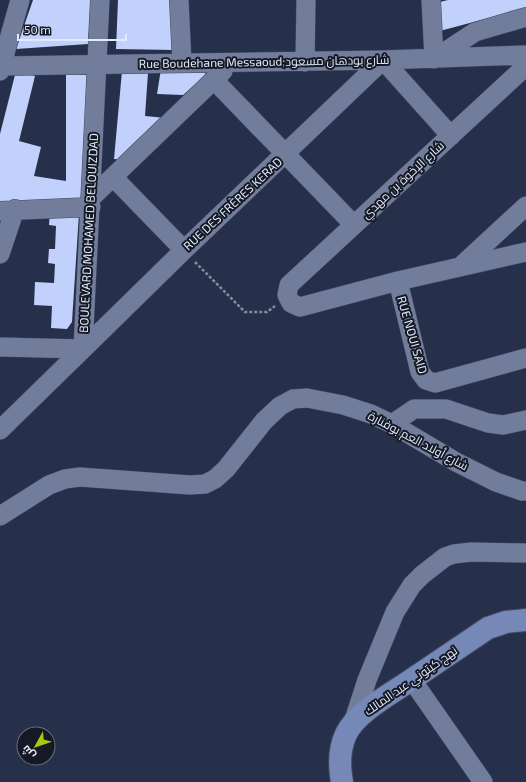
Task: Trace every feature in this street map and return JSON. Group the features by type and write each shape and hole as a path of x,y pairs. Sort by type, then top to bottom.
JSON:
{"main road":[{"name":"نهج كيتوني عبد المالك","path":"342,782 340,758 342,746 346,734 353,723 373,706 488,628 506,622 526,620"}],"street":[{"path":"1,68 20,0"},
{"name":"BOULEVARD MOHAMED BELOUIZDAD","path":"0,430 83,349 100,0"},
{"path":"179,0 182,63"},
{"path":"305,62 306,0"},
{"path":"431,0 434,59"},
{"path":"434,59 475,32 526,17"},
{"name":"Rue Boudehane Messaoud;شارع بودهان مسعود","path":"1,68 182,63 434,59 526,55"},
{"path":"382,60 451,136"},
{"name":"RUE DES FRÈRES KERAD","path":"83,349 382,60"},
{"path":"0,254 8,210 91,202 113,177 232,63"},
{"name":"شارع الإخوة بن مهدي","path":"287,298 289,285 526,66"},
{"path":"214,80 354,225"},
{"path":"113,177 184,250"},
{"path":"460,267 526,206"},
{"path":"287,298 294,305 300,307 526,252"},
{"name":"RUE NOUI SAID","path":"398,282 420,372 426,380 435,383 526,358"},
{"path":"0,347 83,349"},
{"name":"شارع أولاد العم بوفنارة","path":"0,516 49,485 64,479 80,477 190,485 205,484 215,479 226,469 264,421 280,406 293,399 307,398 371,414 392,424 456,462 496,482 526,491"},
{"path":"392,424 414,409 446,409 488,423 503,425 526,420"},
{"path":"353,723 367,680 395,612 412,585 422,574 445,557 454,554 470,552 526,554"},
{"path":"412,680 483,782"}],"path":[{"path":"184,250 245,312 267,312 287,298"}],"building":[{"path":"33,0 91,0 88,44 16,49"},
{"path":"118,0 174,0 173,50 116,49"},
{"path":"448,0 526,0 526,8 436,32 436,3"},
{"path":"199,68 207,75 183,95 157,94 161,69"},
{"path":"16,71 35,76 19,141 41,147 34,176 66,181 66,74 89,75 82,198 0,202 0,134"},
{"path":"122,71 148,73 145,116 166,118 127,160 114,159"},
{"path":"50,211 79,213 72,322 67,329 51,328 52,306 34,305 35,282 54,283 55,264 48,263 49,249 55,249 56,226 49,225"}]}
